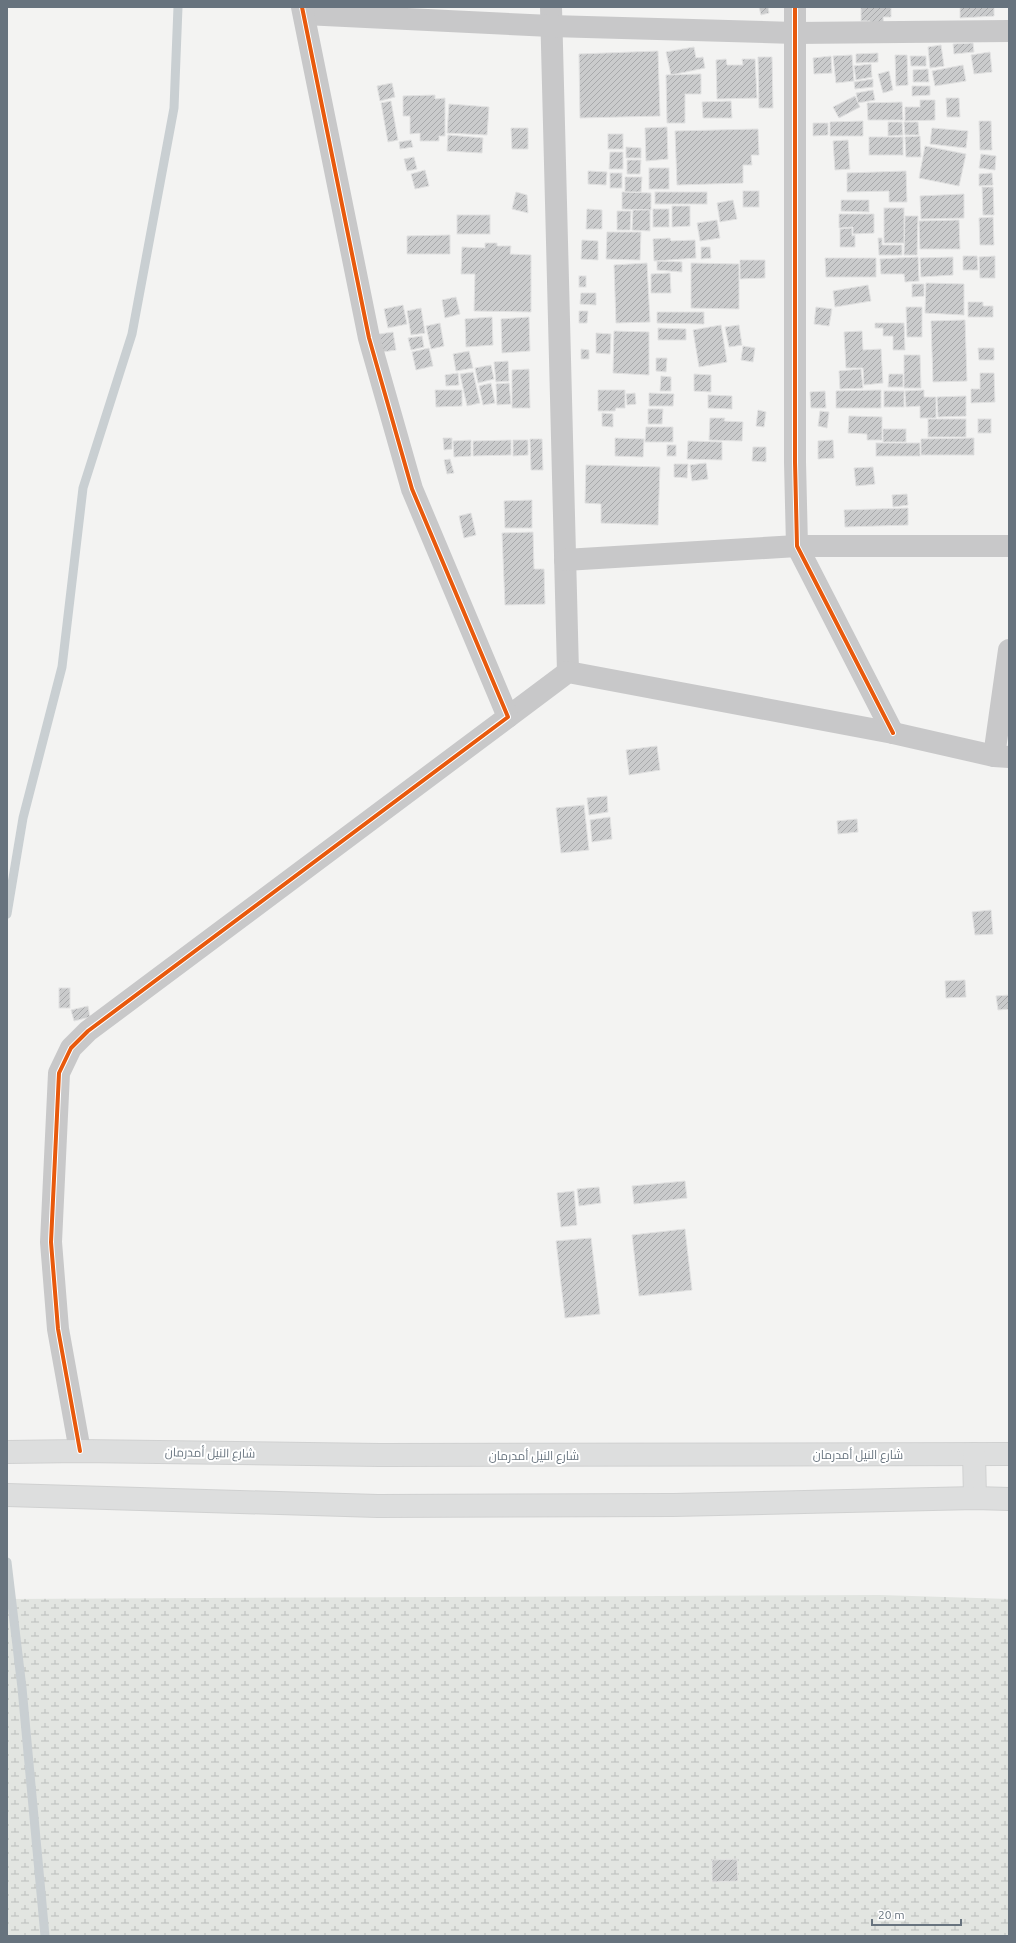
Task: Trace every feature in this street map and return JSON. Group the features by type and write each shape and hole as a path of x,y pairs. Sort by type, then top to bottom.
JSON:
{"main road":[{"name":"شارع النيل أمدرمان","path":"7,1452 70,1451 380,1455 1009,1454"},
{"path":"974,1454 975,1498"},
{"path":"7,1495 378,1506 673,1505 975,1498 1009,1499"}],"street":[{"path":"795,7 795,462 797,546 893,733"},
{"path":"508,717 412,489 369,338 303,10 551,17 795,33 1009,31"},
{"path":"551,17 568,672"},
{"path":"565,560 797,546 1009,546"},
{"path":"70,1451 51,1242 59,1073 71,1048 88,1031 568,672 893,733 1001,756 1009,650"}],"green space":[{"path":"880,1595 1009,1599 1009,1936 7,1936 7,1599"}],"building":[{"path":"759,7 768,7 769,13 761,15"},
{"path":"861,7 891,7 891,17 883,17 884,26 870,26 870,21 861,21"},
{"path":"960,7 994,7 994,16 960,18"},
{"path":"973,43 974,52 954,54 953,44"},
{"path":"941,45 944,66 930,68 928,47"},
{"path":"694,47 696,58 703,57 705,68 671,75 666,52"},
{"path":"658,51 660,116 580,118 579,54"},
{"path":"990,52 992,72 974,74 971,55"},
{"path":"878,53 878,62 856,63 856,54"},
{"path":"852,55 854,81 836,83 833,56"},
{"path":"895,55 907,55 908,85 896,86"},
{"path":"831,56 832,73 814,74 813,58"},
{"path":"910,56 926,56 926,66 911,66"},
{"path":"758,57 772,57 773,108 759,108"},
{"path":"726,59 727,65 743,65 742,59 755,59 757,98 717,99 716,60"},
{"path":"871,64 872,77 856,80 854,66"},
{"path":"963,65 966,81 935,86 932,71"},
{"path":"928,69 929,82 913,82 913,70"},
{"path":"889,71 893,90 883,93 878,74"},
{"path":"701,74 701,94 685,94 685,123 667,123 666,75"},
{"path":"873,79 873,87 855,89 854,82"},
{"path":"392,83 395,97 380,101 377,86"},
{"path":"912,86 930,86 930,95 912,96"},
{"path":"873,90 875,100 858,103 856,93"},
{"path":"435,95 435,99 445,98 445,136 439,136 439,141 420,141 420,133 410,134 410,116 403,116 403,96"},
{"path":"855,96 860,107 839,118 833,107"},
{"path":"946,98 959,98 960,117 947,117"},
{"path":"920,100 935,100 935,120 905,121 905,107 920,107"},
{"path":"391,101 398,140 388,142 381,103"},
{"path":"731,101 732,118 703,118 702,102"},
{"path":"902,102 903,120 868,120 867,103"},
{"path":"449,104 489,107 487,135 447,133"},
{"path":"863,121 863,136 830,136 830,122"},
{"path":"979,121 991,121 992,150 980,150"},
{"path":"888,122 902,122 903,135 888,136"},
{"path":"904,122 918,122 919,135 905,135"},
{"path":"813,123 828,123 828,135 813,136"},
{"path":"667,127 668,159 646,161 645,128"},
{"path":"511,128 528,128 528,149 512,149"},
{"path":"932,128 968,131 966,148 930,144"},
{"path":"758,129 759,155 751,155 752,165 743,165 743,183 677,185 675,131"},
{"path":"608,134 623,134 623,149 608,149"},
{"path":"448,135 483,138 482,153 447,151"},
{"path":"920,136 921,157 906,157 905,137"},
{"path":"869,137 903,137 903,155 869,155"},
{"path":"411,140 413,147 400,149 399,142"},
{"path":"848,140 850,169 835,170 833,141"},
{"path":"925,146 966,154 959,186 919,178"},
{"path":"626,147 641,148 641,158 626,158"},
{"path":"610,152 623,152 623,169 609,169"},
{"path":"981,154 996,156 995,170 979,168"},
{"path":"414,157 417,169 407,171 404,159"},
{"path":"627,160 641,160 640,174 627,174"},
{"path":"649,168 669,168 669,189 649,189"},
{"path":"425,170 429,186 415,189 411,174"},
{"path":"588,171 607,172 606,185 588,184"},
{"path":"906,171 907,202 889,202 889,191 847,192 847,173"},
{"path":"610,173 622,173 622,188 610,188"},
{"path":"992,173 993,185 979,186 979,174"},
{"path":"625,177 642,177 641,192 625,192"},
{"path":"982,187 993,187 994,215 983,215"},
{"path":"743,191 759,191 759,207 743,207"},
{"path":"516,192 527,195 528,213 512,209"},
{"path":"622,192 651,193 651,210 622,209"},
{"path":"655,192 707,192 707,204 655,204"},
{"path":"964,194 964,218 921,219 920,196"},
{"path":"733,200 737,219 720,222 717,203"},
{"path":"841,200 869,200 869,212 841,211"},
{"path":"672,206 690,206 690,226 672,227"},
{"path":"884,208 904,208 904,243 884,243"},
{"path":"587,209 602,210 602,229 586,229"},
{"path":"653,209 669,209 669,227 653,227"},
{"path":"633,210 650,210 650,231 632,230"},
{"path":"617,211 631,211 630,230 617,230"},
{"path":"839,214 874,214 874,233 853,234 853,227 839,228"},
{"path":"457,215 490,215 490,234 457,234"},
{"path":"905,216 918,216 917,255 904,255"},
{"path":"993,217 994,245 980,245 979,218"},
{"path":"717,220 720,238 700,241 697,223"},
{"path":"959,220 960,249 920,249 919,221"},
{"path":"852,228 852,236 855,235 855,247 840,247 840,229"},
{"path":"607,232 641,232 640,260 606,259"},
{"path":"450,235 450,254 407,254 407,236"},
{"path":"670,238 671,241 695,240 696,258 654,261 653,239"},
{"path":"878,238 882,238 882,245 902,245 902,255 879,255"},
{"path":"582,240 598,241 598,260 581,259"},
{"path":"485,243 497,243 497,246 511,246 510,254 531,255 531,312 474,311 475,274 461,274 462,247 485,248"},
{"path":"701,247 710,247 711,258 701,259"},
{"path":"963,256 977,256 978,270 963,270"},
{"path":"995,256 995,278 980,278 979,257"},
{"path":"918,257 919,281 905,282 904,274 881,274 880,259"},
{"path":"953,257 953,275 921,277 920,258"},
{"path":"825,258 876,258 876,277 826,277"},
{"path":"740,260 765,260 765,278 740,279"},
{"path":"657,261 682,262 682,272 657,270"},
{"path":"647,263 650,322 616,323 614,265"},
{"path":"691,263 739,264 739,309 691,308"},
{"path":"670,273 671,293 651,293 651,274"},
{"path":"579,276 586,276 586,287 579,287"},
{"path":"926,283 964,284 964,315 925,313"},
{"path":"912,284 924,284 924,296 912,297"},
{"path":"868,285 871,301 835,307 833,291"},
{"path":"581,293 596,293 596,305 580,304"},
{"path":"456,297 460,314 445,318 442,300"},
{"path":"968,302 983,302 983,306 993,306 993,317 968,317"},
{"path":"403,305 407,324 388,328 384,309"},
{"path":"816,307 832,309 829,326 814,324"},
{"path":"906,307 922,307 922,337 907,337"},
{"path":"421,308 425,333 411,335 407,311"},
{"path":"579,311 588,311 587,323 579,323"},
{"path":"657,312 704,312 704,324 657,323"},
{"path":"492,317 493,345 466,347 465,319"},
{"path":"529,317 530,351 502,353 501,319"},
{"path":"965,320 967,381 933,382 931,321"},
{"path":"440,323 444,346 431,349 426,326"},
{"path":"875,323 904,323 905,350 893,350 893,336 883,336 883,328 875,328"},
{"path":"721,325 727,362 699,367 693,330"},
{"path":"739,325 742,345 729,347 725,327"},
{"path":"658,328 686,329 686,340 658,340"},
{"path":"614,331 649,332 649,375 613,373"},
{"path":"862,331 863,350 881,349 883,383 864,385 863,368 846,368 844,332"},
{"path":"393,332 396,350 376,353 373,335"},
{"path":"596,333 611,334 610,354 596,353"},
{"path":"422,336 424,347 411,350 408,338"},
{"path":"743,346 755,348 753,362 741,360"},
{"path":"429,348 433,366 416,370 412,352"},
{"path":"978,348 994,348 994,360 979,360"},
{"path":"581,349 589,350 589,359 581,359"},
{"path":"469,351 473,368 456,371 453,354"},
{"path":"904,355 920,355 921,388 904,388"},
{"path":"656,358 667,358 666,372 656,371"},
{"path":"508,361 509,381 496,382 494,362"},
{"path":"491,365 494,379 478,383 475,368"},
{"path":"529,369 530,408 512,408 512,370"},
{"path":"861,369 863,388 840,389 839,371"},
{"path":"473,372 480,403 467,406 460,374"},
{"path":"458,373 459,385 446,386 445,375"},
{"path":"980,373 994,373 995,402 971,403 971,389 980,389"},
{"path":"694,374 711,375 711,392 694,391"},
{"path":"889,374 903,374 903,387 888,387"},
{"path":"661,376 671,377 671,391 660,391"},
{"path":"491,383 495,403 483,405 479,386"},
{"path":"509,383 511,404 497,405 496,384"},
{"path":"435,390 462,390 462,406 436,407"},
{"path":"598,390 625,390 625,408 616,408 615,411 598,411"},
{"path":"881,390 881,408 836,408 836,391"},
{"path":"924,390 924,397 936,397 936,418 920,418 920,406 906,407 905,391"},
{"path":"825,391 826,408 811,408 810,392"},
{"path":"884,391 904,391 904,407 884,407"},
{"path":"635,393 636,404 627,405 626,394"},
{"path":"649,393 674,394 673,406 649,406"},
{"path":"708,395 732,396 732,409 708,408"},
{"path":"966,396 966,416 938,417 937,397"},
{"path":"648,409 663,409 662,424 648,424"},
{"path":"758,410 766,412 764,427 756,426"},
{"path":"820,411 829,412 827,428 818,426"},
{"path":"602,413 613,414 613,427 602,426"},
{"path":"849,416 882,417 882,440 867,440 867,434 848,433"},
{"path":"710,418 725,418 724,421 743,422 742,441 709,440"},
{"path":"928,419 966,419 966,437 928,437"},
{"path":"978,419 991,419 991,433 978,433"},
{"path":"646,427 673,427 673,442 645,442"},
{"path":"883,429 906,429 906,442 883,442"},
{"path":"443,438 452,438 452,449 444,450"},
{"path":"615,438 644,439 643,457 615,456"},
{"path":"974,438 974,455 921,455 921,439"},
{"path":"530,439 542,439 543,470 531,470"},
{"path":"471,440 471,456 454,457 453,441"},
{"path":"511,440 511,455 473,456 473,441"},
{"path":"513,440 528,440 528,455 513,456"},
{"path":"833,440 834,458 818,459 818,441"},
{"path":"688,441 722,442 722,460 687,459"},
{"path":"876,443 920,443 920,456 876,456"},
{"path":"667,445 676,445 676,456 667,456"},
{"path":"753,447 766,447 766,462 752,461"},
{"path":"450,459 454,473 447,474 444,460"},
{"path":"706,463 708,479 692,481 690,465"},
{"path":"674,464 688,464 687,478 674,477"},
{"path":"586,465 660,467 658,525 601,523 601,504 585,503"},
{"path":"873,467 875,484 856,486 854,468"},
{"path":"907,494 908,505 893,507 892,495"},
{"path":"532,500 532,528 505,528 504,501"},
{"path":"908,508 908,525 845,527 844,510"},
{"path":"471,513 476,535 464,538 459,516"},
{"path":"533,532 534,569 544,569 545,604 505,605 502,533"},
{"path":"657,746 660,770 629,775 626,750"},
{"path":"607,796 608,812 589,815 587,798"},
{"path":"584,805 589,850 561,853 556,808"},
{"path":"610,817 612,839 592,842 590,820"},
{"path":"857,819 858,832 838,834 837,821"},
{"path":"991,910 993,934 975,935 972,912"},
{"path":"965,980 966,997 946,998 945,981"},
{"path":"59,988 70,988 70,1008 59,1008"},
{"path":"1009,995 1009,1009 998,1010 996,996"},
{"path":"88,1006 90,1017 74,1021 71,1010"},
{"path":"685,1181 687,1198 634,1204 632,1186"},
{"path":"599,1187 601,1203 579,1206 577,1189"},
{"path":"574,1191 577,1225 561,1227 557,1193"},
{"path":"685,1229 692,1290 639,1296 632,1235"},
{"path":"591,1238 600,1314 565,1318 556,1241"},
{"path":"737,1859 738,1881 712,1882 712,1860"}],"waterway":[{"path":"7,914 23,818 62,667 83,488 132,334 174,108 178,7"},
{"path":"7,1562 22,1688 45,1936"}],"cycle path":[{"path":"80,1451 58,1329 51,1242 59,1073 71,1048 88,1031 508,717 412,489 369,338 302,7"},
{"path":"795,7 795,462 797,546 893,733"}]}
